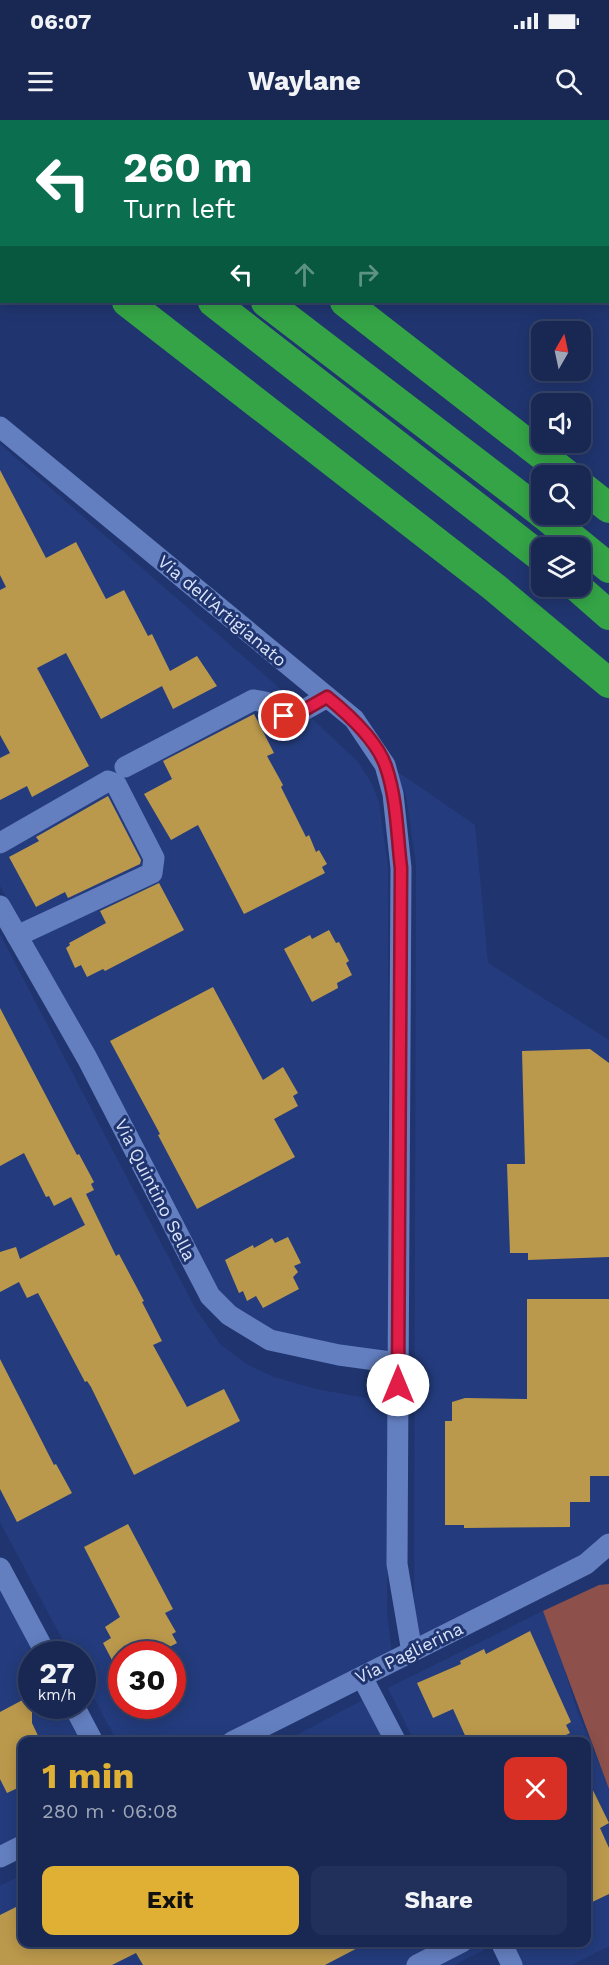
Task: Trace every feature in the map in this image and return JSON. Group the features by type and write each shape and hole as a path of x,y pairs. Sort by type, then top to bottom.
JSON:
{"highway":[{"path":"128,303 494,587 609,683"},
{"path":"214,303 531,549"},
{"path":"267,303 531,506"},
{"path":"346,303 555,465"},
{"path":"591,493 609,508"},
{"path":"556,525 609,568"},
{"path":"589,597 609,615"}],"street":[{"name":"Via dell'Artigianato","path":"0,427 354,719 385,765 393,794 401,868 397,1564 412,1652"},
{"path":"125,767 253,700 274,706 284,716 290,718 327,697"},
{"path":"0,843 108,781 116,784 154,858 152,873 17,936"},
{"name":"Via Quintino Sella","path":"0,906 87,1058 210,1296 229,1315 270,1340 339,1355 398,1363"},
{"name":"Via Paglierina","path":"242,1737 586,1564 609,1544"},
{"name":"Via Paglierina","path":"586,1564 609,1565"},
{"path":"0,1568 39,1641"},
{"path":"362,1677 393,1737"},
{"path":"81,1719 90,1737"},
{"path":"0,1857 18,1848"},
{"path":"417,1965 452,1947"},
{"path":"503,1947 512,1965"}],"shaded area":[{"path":"0,444 284,692 358,762 372,784 379,802 388,867 388,1374 323,1362 283,1351 218,1294 142,1146 0,886"},
{"path":"395,770 475,825 488,963 609,1040 609,1535 579,1564 418,1642 414,1611 416,865 406,795"},
{"path":"0,934 195,1308 221,1345 248,1365 274,1377 316,1389 388,1402 387,1613 392,1655 231,1737 115,1737 96,1701 96,1641 63,1641 0,1522"},
{"path":"0,1580 32,1641 18,1641 18,1719 73,1719 84,1737 18,1737 18,1846 0,1855"},
{"path":"609,1584 609,1789 543,1611 599,1585"},
{"path":"543,1611 588,1737 412,1737 388,1688"},
{"path":"363,1700 381,1737 293,1737"},
{"path":"591,1744 609,1788 609,1946 572,1965 521,1965 513,1947 591,1947"},
{"path":"18,1877 18,1947 482,1947 484,1950 454,1965 0,1965 0,1886"}],"building":[{"path":"0,470 46,558 76,542 106,599 124,590 148,636 152,634 170,671 197,656 217,686 173,709 162,686 101,719 66,653 37,668 89,766 32,797 27,786 0,800 0,758 10,753 0,735 0,590 6,587 0,575"},
{"path":"254,714 274,753 267,756 283,785 281,787 306,837 309,835 316,852 319,850 327,864 322,867 325,873 244,914 198,825 171,840 144,794 172,779 163,761"},
{"path":"108,796 141,860 140,864 68,898 65,892 36,907 9,857 39,841 36,837"},
{"path":"159,883 184,930 105,971 103,969 87,977 81,965 75,968 66,948 70,945 69,943 106,923 100,911"},
{"path":"329,930 336,943 339,942 349,961 346,963 352,975 337,983 338,988 312,1002 284,949 310,935 312,939"},
{"path":"213,987 263,1080 283,1067 298,1093 293,1096 298,1106 274,1119 295,1157 197,1209 110,1041"},
{"path":"0,1008 77,1155 79,1154 94,1182 91,1184 94,1190 86,1194 116,1256 119,1254 144,1301 142,1302 162,1341 153,1345 187,1407 224,1389 240,1421 134,1475 91,1387 87,1381 85,1382 38,1293 27,1298 19,1282 0,1292 0,1252 16,1247 20,1259 85,1225 71,1197 54,1206 49,1196 46,1197 24,1153 0,1166"},
{"path":"590,1049 609,1063 609,1257 528,1260 528,1253 510,1253 507,1164 525,1164 522,1051"},
{"path":"288,1237 301,1263 294,1266 298,1272 293,1277 299,1289 263,1308 256,1296 247,1301 243,1291 239,1293 225,1260 272,1238 275,1243"},
{"path":"527,1299 609,1299 609,1476 590,1476 590,1502 570,1502 570,1527 464,1528 464,1525 445,1525 445,1421 452,1421 452,1402 465,1398 527,1399"},
{"path":"0,1359 54,1465 56,1464 72,1493 17,1522 0,1489"},
{"path":"128,1524 173,1609 165,1613 176,1632 172,1634 176,1641 108,1641 108,1652 103,1643 111,1638 105,1627 120,1617 84,1547"},
{"path":"530,1631 571,1722 566,1725 570,1733 562,1737 466,1737 453,1709 433,1718 417,1683 461,1664 460,1661 484,1649 486,1654"},
{"path":"18,1702 18,1719 32,1719 39,1737 18,1737 18,1788 7,1793 0,1779 0,1712"},
{"path":"591,1786 609,1823 600,1828 609,1848 609,1894 591,1903"},
{"path":"18,1906 18,1947 359,1947 325,1965 143,1965 136,1953 112,1965 0,1965 0,1915"}],"route":[{"path":"284,716 290,718 327,697 354,719 371,741 385,765 393,794 401,868 398,1385"}]}
